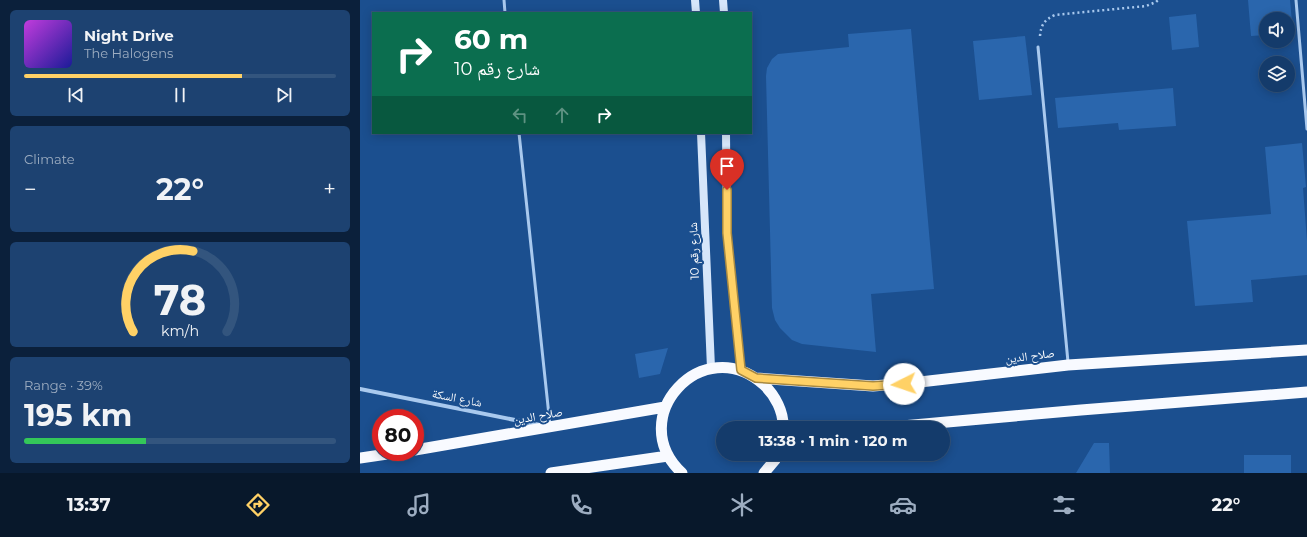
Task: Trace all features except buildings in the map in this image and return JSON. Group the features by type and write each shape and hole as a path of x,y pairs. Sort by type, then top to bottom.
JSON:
{"highway":[{"name":"صلاح الدين","path":"756,378 873,386 1068,365 1307,350"},
{"path":"682,473 674,466 664,448 661,427 665,407 675,389 691,375 711,368 741,370 756,378 770,390 779,405 783,421"},
{"path":"950,422 1307,392"},
{"name":"صلاح الدين","path":"424,448 665,407"},
{"path":"360,458 372,456"},
{"path":"551,473 668,456"},
{"path":"764,473 774,461"}],"main road":[{"path":"695,0 696,12"},
{"path":"723,0 724,12"},
{"name":"شارع رقم 10","path":"701,134 711,368"},
{"path":"726,134 727,233 741,370"}],"street":[{"name":"شارع السكة","path":"360,389 551,427"}],"lane":[{"path":"504,0 505,12"},
{"path":"1296,0 1307,130"},
{"path":"1038,47 1068,365"},
{"path":"518,134 551,427"}],"path":[{"path":"1038,47 1041,26 1047,18 1054,15 1146,6 1158,0"}],"route":[{"path":"727,190 727,233 741,370 756,378 873,386 904,384"}]}
